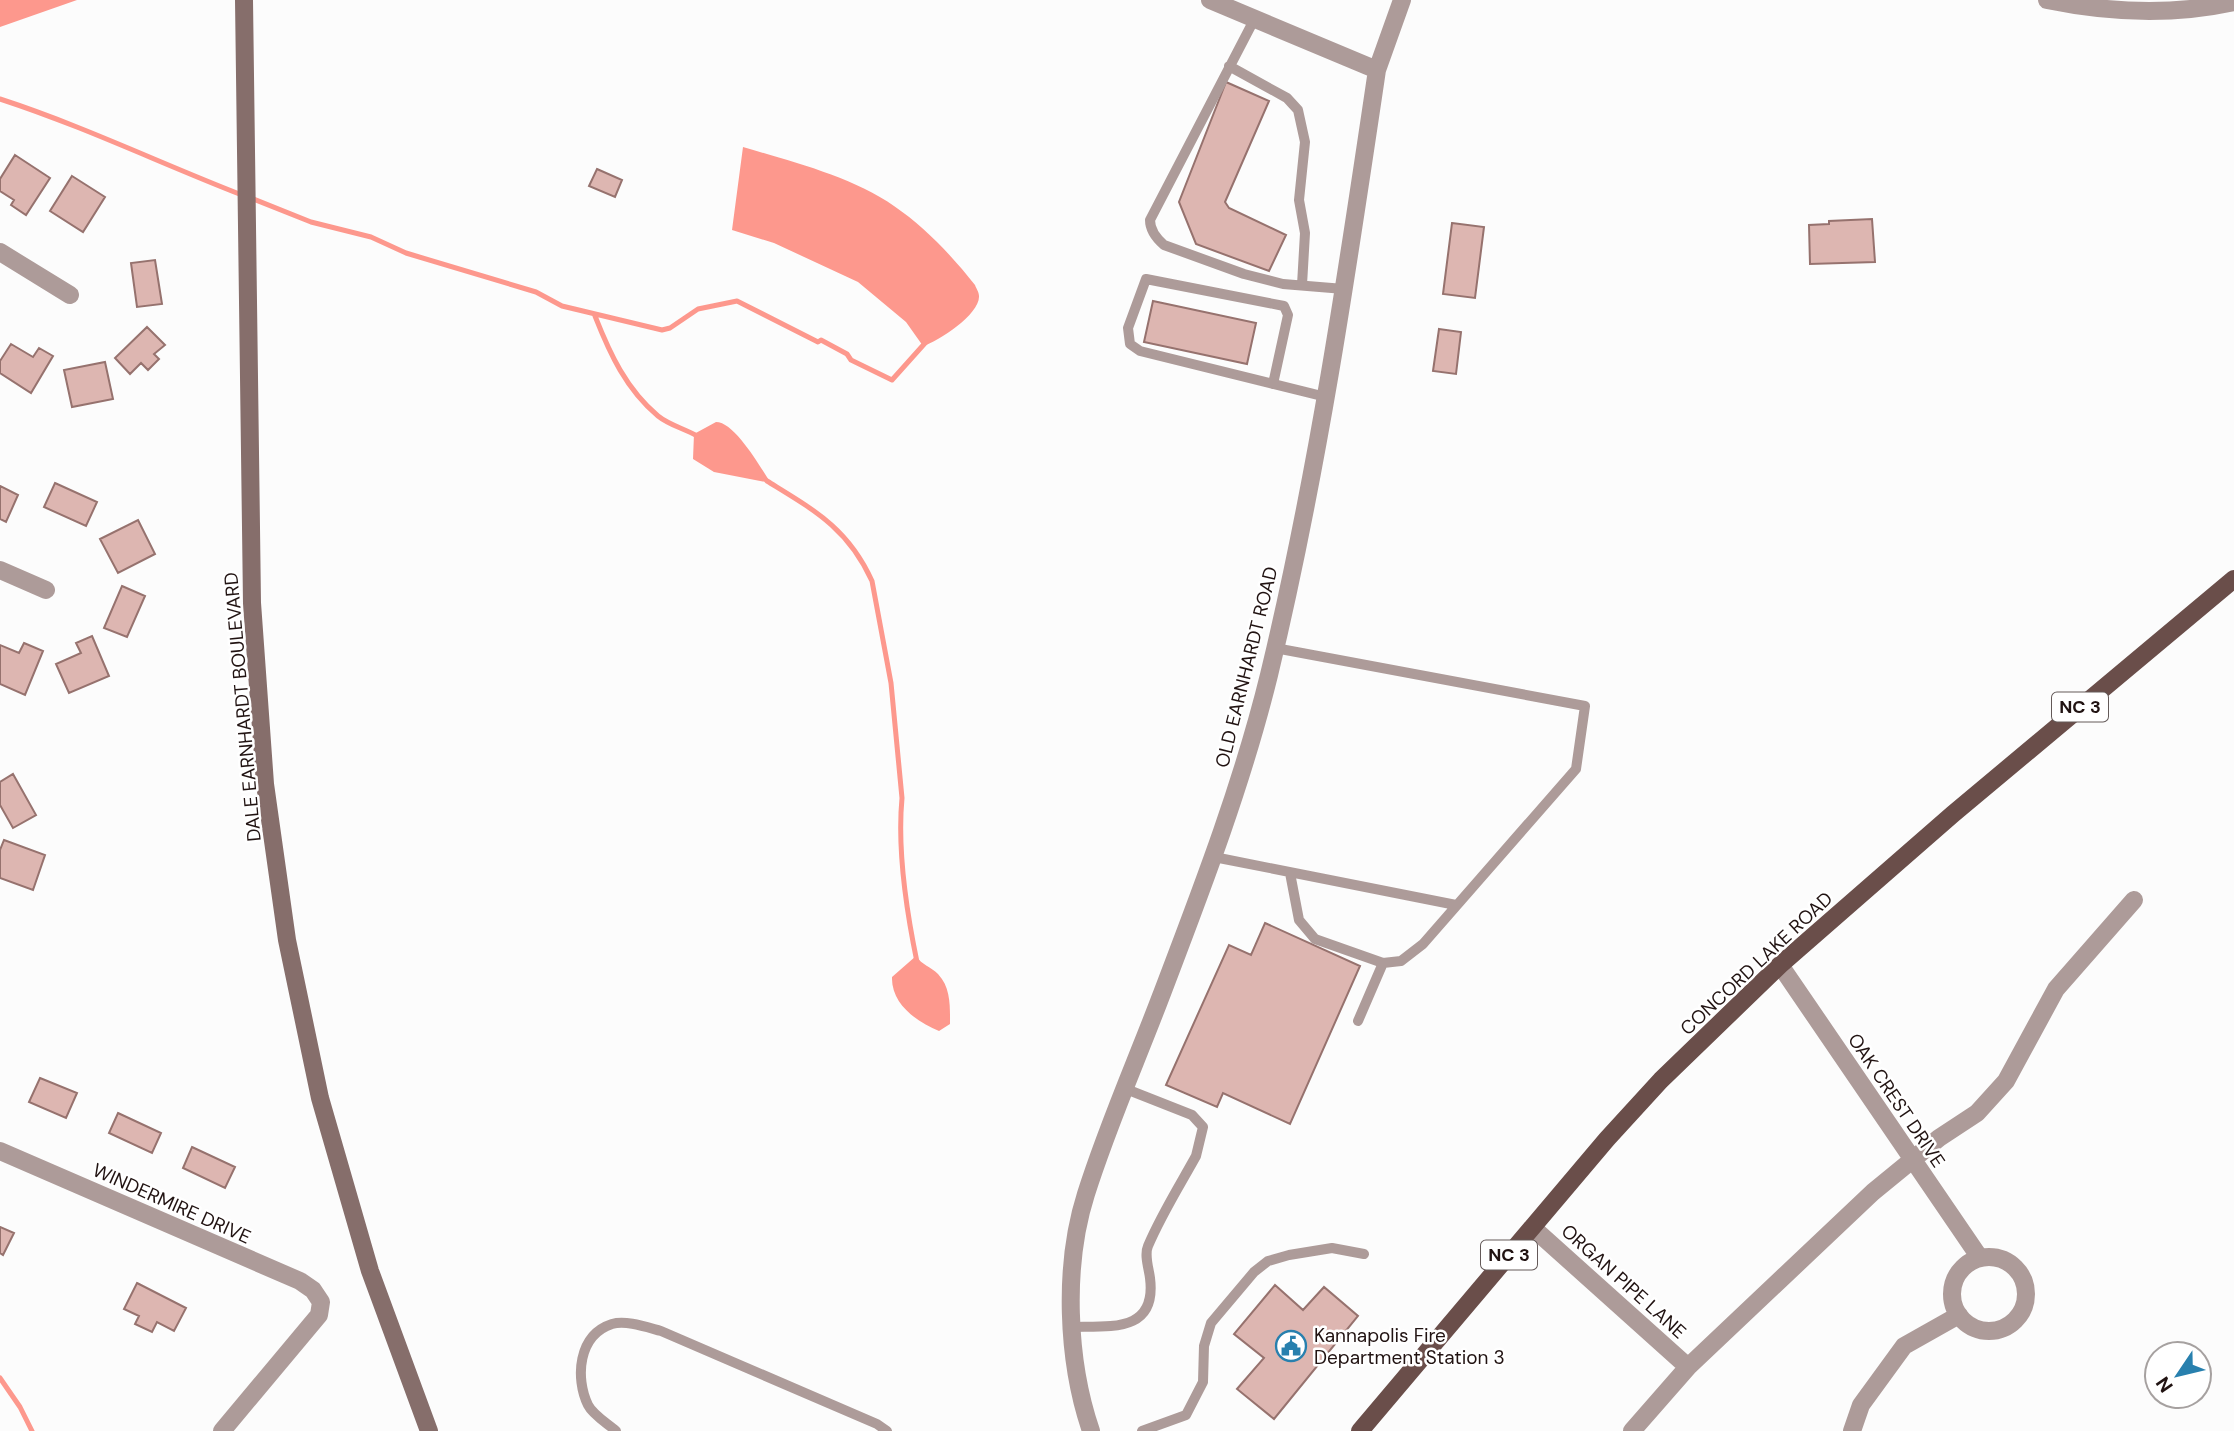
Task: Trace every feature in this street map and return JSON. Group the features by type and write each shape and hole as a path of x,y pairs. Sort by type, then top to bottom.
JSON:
{"main road":[{"name":"DALE EARNHARDT BOULEVARD","path":"244,0 252,603 265,784 287,940 320,1098 370,1271 429,1431"},
{"name":"CONCORD LAKE ROAD","path":"1360,1431 1607,1139 1661,1080 1780,965 1953,814 2234,579"}],"street":[{"path":"1210,0 1377,70"},
{"name":"OLD EARNHARDT ROAD","path":"1091,1431 1083,1408 1071,1327 1072,1271 1085,1197 1225,829 1275,648 1326,397 1377,70 1402,0"},
{"path":"2047,0 2089,9 2144,13 2206,8 2234,2"},
{"path":"0,253 70,295"},
{"path":"0,570 46,590"},
{"path":"1632,1431 1688,1367 1863,1201 1938,1138 1977,1113 2006,1081 2056,989 2134,901"},
{"name":"OAK CREST DRIVE","path":"1780,965 1980,1258"},
{"name":"WINDERMIRE DRIVE","path":"0,1151 300,1281 313,1290 321,1302 319,1315 222,1431"},
{"name":"ORGAN PIPE LANE","path":"1533,1228 1688,1367"},
{"path":"1993,1257 2015,1267 2022,1276 2026,1288 2023,1311 2007,1327 1996,1331 1973,1328 1959,1315 1952,1297 1953,1284 1968,1263 1993,1257"},
{"path":"1852,1431 1861,1405 1904,1346 1959,1315"}],"lane":[{"path":"1255,18 1156,208 1150,226 1164,245 1244,274 1283,284 1344,289"},
{"path":"1229,66 1287,98 1298,110 1305,142 1299,200 1305,233 1302,285"},
{"path":"1273,384 1288,316 1284,306 1146,279 1128,328 1130,344 1140,351 1273,384 1326,397"},
{"path":"1275,648 1586,706 1576,769 1423,944 1401,961 1383,963 1315,939 1299,920 1290,873"},
{"path":"1214,857 1456,905"},
{"path":"1358,1021 1383,963"},
{"path":"1071,1327 1131,1323 1146,1311 1152,1294 1146,1250 1200,1144 1203,1127 1192,1115 1126,1089"},
{"path":"1142,1431 1186,1416 1203,1382 1204,1346 1211,1323 1254,1272 1268,1261 1332,1248 1364,1254"},
{"path":"616,1431 589,1407 580,1380 582,1355 593,1336 612,1324 635,1324 661,1331 877,1424 887,1431"}],"shaded area":[{"path":"0,0 77,0 0,27"},
{"path":"743,147 841,178 894,206 937,243 975,285 979,296 973,311 948,333 923,346 906,322 858,282 774,243 732,230"},
{"path":"716,422 731,429 739,437 771,483 714,472 693,459 694,434"},
{"path":"916,956 938,974 948,991 950,1024 939,1031 922,1023 907,1011 893,987 892,977"}],"building":[{"path":"1226,82 1269,101 1225,202 1229,208 1286,235 1269,271 1196,244 1179,202"},
{"path":"15,155 50,178 26,215 11,205 14,200 0,191 0,179"},
{"path":"597,169 622,180 615,197 589,186"},
{"path":"72,176 105,197 83,232 50,211"},
{"path":"1872,219 1875,262 1810,264 1809,225"},
{"path":"1452,223 1484,227 1475,298 1443,294"},
{"path":"155,260 162,304 137,307 131,263"},
{"path":"1153,301 1256,323 1247,364 1144,342"},
{"path":"147,327 165,345 154,354 159,359 148,370 141,363 130,374 115,358"},
{"path":"1439,329 1461,332 1456,374 1433,371"},
{"path":"11,344 33,357 39,348 53,356 31,393 0,373 0,361"},
{"path":"105,362 113,399 72,407 64,370"},
{"path":"55,483 97,502 86,526 44,507"},
{"path":"0,486 18,495 6,522 0,519"},
{"path":"138,520 155,554 118,573 100,539"},
{"path":"122,586 145,596 127,637 104,628"},
{"path":"92,636 109,676 69,693 56,664 81,653 76,643"},
{"path":"24,643 43,651 25,695 0,684 0,645 19,653"},
{"path":"13,774 36,815 13,828 0,805 0,782"},
{"path":"4,840 45,855 33,890 0,878 0,850"},
{"path":"1265,923 1360,966 1290,1124 1223,1093 1217,1107 1166,1085 1229,945 1251,955"},
{"path":"40,1078 77,1093 66,1118 29,1102"},
{"path":"118,1113 161,1133 152,1153 109,1133"},
{"path":"192,1147 235,1167 225,1188 183,1168"},
{"path":"0,1227 14,1233 3,1255 0,1253"},
{"path":"137,1283 186,1308 174,1331 157,1322 152,1332 135,1324 139,1316 124,1309"},
{"name":"Kannapolis Fire Department Station 3","path":"1275,1285 1303,1310 1324,1287 1358,1316 1274,1419 1237,1389 1264,1358 1234,1334"}],"waterway":[{"path":"0,99 92,133 242,195"},
{"path":"251,198 311,222 371,237 406,253 536,292 562,306 662,330 670,328 698,309 737,301 818,342 821,340 847,354 851,360 892,380 926,342"},
{"path":"595,316 628,383 647,406 662,419 697,436"},
{"path":"767,481 815,511 841,534 863,563 872,581 891,683 902,798 903,880 917,962"},
{"path":"0,1378 20,1407 32,1431"}],"place":[{"name":"Kannapolis Fire Department Station 3","path":"1291,1346"}]}
